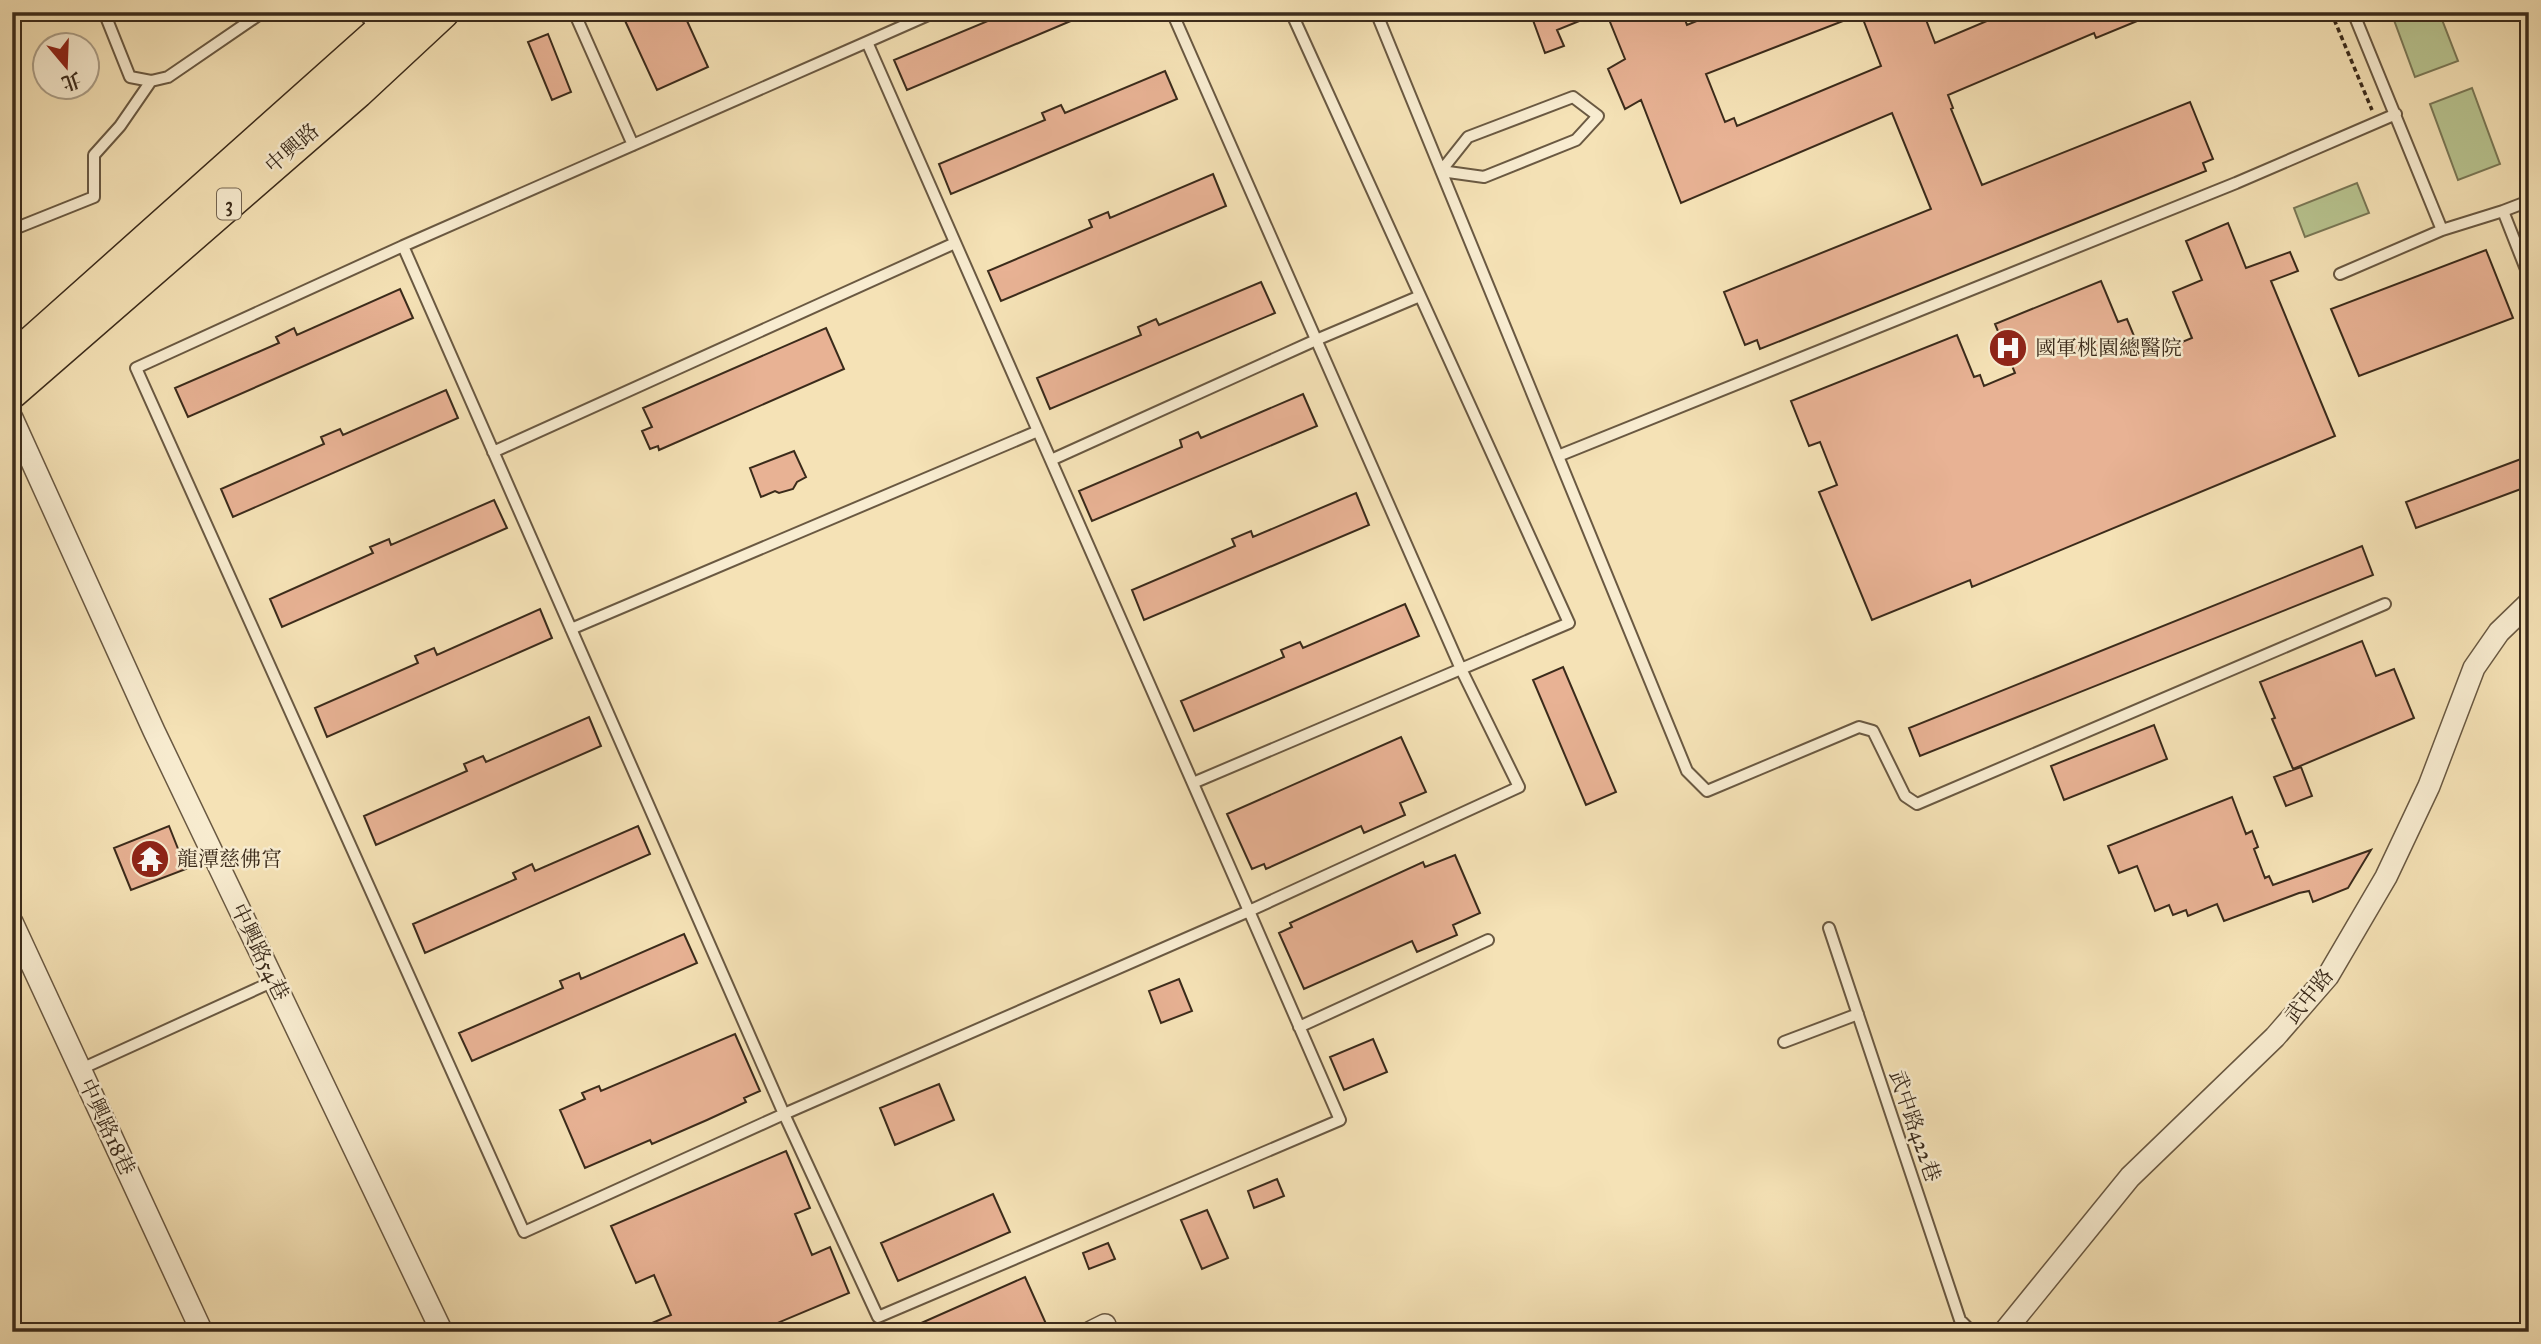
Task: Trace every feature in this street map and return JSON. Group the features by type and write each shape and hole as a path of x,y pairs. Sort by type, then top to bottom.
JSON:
{"main road":[{"name":"中興路","path":"12,360 388,33 443,12"},
{"name":"中興路","path":"12,392 388,33"}],"street":[{"name":"中興路54巷","path":"12,418 154,731 442,1332"},
{"name":"武中路","path":"2004,1332 2130,1177 2276,1037 2328,976 2391,866 2429,786 2474,667 2499,632 2529,603"},
{"name":"中興路18巷","path":"12,922 202,1332"}],"lane":[{"path":"104,12 130,76 151,81 169,77 263,12"},
{"path":"574,12 633,145"},
{"path":"935,12 403,246 136,369 524,1232 784,1114 1249,911 1519,787 1461,669 1172,12"},
{"path":"1193,783 1569,623 1291,12"},
{"path":"1376,12 1687,771 1707,791 1859,727 1873,731 1905,796 1917,804 2385,604"},
{"path":"2353,12 2442,230"},
{"path":"403,246 784,1114 878,1317 1340,1120 867,42"},
{"path":"12,224 14,229 94,197 94,155 120,126 151,81"},
{"path":"1573,97 1598,116 1576,140 1484,177 1441,171 1468,137 1573,97"},
{"path":"1558,456 2236,183 2396,114"},
{"path":"2340,274 2442,230 2529,201"},
{"path":"2503,211 2529,277"},
{"path":"493,452 955,243"},
{"path":"1051,460 1420,296"},
{"path":"571,629 1038,430"},
{"name":"武中路422巷","path":"1829,928 1960,1320 1972,1332"},
{"path":"1299,1027 1488,940"},
{"path":"81,1069 274,981"},
{"path":"1784,1042 1858,1014"}],"path":[{"path":"2331,12 2377,122"}],"green space":[{"path":"2391,12 2439,12 2458,61 2415,77"},
{"path":"2472,88 2500,164 2458,180 2430,104"},
{"path":"2357,183 2369,213 2305,237 2294,208"}],"building":[{"path":"621,12 683,12 708,67 657,90"},
{"path":"999,12 1092,12 907,90 894,60 1000,16"},
{"path":"1530,12 1599,13 1557,30 1564,46 1545,53"},
{"path":"1606,12 1682,12 1687,25 1719,12 1923,12 1935,43 2008,12 2159,12 2096,38 2094,33 1948,95 1953,108 1951,109 1982,185 2190,102 2213,159 2203,163 2206,171 1760,349 1757,340 1745,345 1724,292 1931,209 1892,113 1681,203 1641,100 1625,109 1608,69 1625,59","holes":["1861,14 1881,66 1737,126 1734,118 1725,122 1706,74"]},
{"path":"548,34 571,92 552,100 528,42"},
{"path":"1165,71 1177,99 951,194 939,164 1045,120 1042,113 1061,105 1065,113"},
{"path":"1213,174 1226,206 1001,301 988,271 1092,227 1089,220 1108,212 1110,218"},
{"path":"2228,223 2246,268 2290,252 2298,271 2271,281 2335,436 1972,587 1970,580 1872,620 1819,492 1837,485 1820,442 1809,446 1791,401 1957,335 1974,377 1980,375 1984,386 2015,373 1995,324 2101,281 2118,322 2127,319 2143,358 2192,338 2173,292 2202,280 2186,241"},
{"path":"2486,250 2513,318 2359,376 2331,309"},
{"path":"1261,282 1275,313 1050,409 1037,378 1141,335 1138,327 1156,319 1159,325"},
{"path":"400,289 413,318 188,417 175,388 279,343 276,337 294,328 297,335"},
{"path":"826,328 844,369 659,450 658,446 650,449 642,431 652,427 643,408"},
{"path":"446,390 458,418 233,517 221,489 324,444 321,437 340,429 343,435"},
{"path":"1303,394 1317,426 1092,521 1079,491 1182,447 1180,440 1198,432 1201,438"},
{"path":"794,451 806,477 797,482 793,489 779,493 775,491 761,497 750,468"},
{"path":"2529,456 2529,486 2416,528 2406,502"},
{"path":"1356,493 1369,525 1144,620 1132,590 1235,546 1232,539 1251,531 1253,537"},
{"path":"494,500 507,528 282,627 270,599 373,553 370,547 389,539 391,545"},
{"path":"2362,546 2373,575 1920,756 1909,728"},
{"path":"1405,604 1419,636 1194,731 1181,701 1284,657 1281,650 1300,642 1303,648"},
{"path":"540,609 552,638 327,737 315,708 418,663 415,656 434,648 437,655"},
{"path":"2362,641 2376,676 2394,669 2414,718 2293,769 2260,682"},
{"path":"1563,667 1616,792 1586,805 1533,680"},
{"path":"589,717 601,746 376,845 364,816 467,771 464,764 483,756 486,762"},
{"path":"2154,725 2167,759 2064,800 2051,766"},
{"path":"1401,737 1426,792 1400,803 1405,815 1364,833 1361,826 1266,869 1264,864 1252,869 1227,814"},
{"path":"2301,767 2312,796 2286,806 2274,777"},
{"path":"2232,797 2246,834 2252,831 2258,847 2254,849 2265,878 2269,876 2273,885 2371,850 2348,888 2313,902 2309,891 2299,893 2224,921 2217,904 2188,916 2186,910 2173,915 2169,905 2155,911 2137,866 2119,873 2108,846"},
{"name":"龍潭慈佛宮","path":"169,826 186,869 131,890 114,848"},
{"path":"638,826 650,854 425,953 413,924 516,879 513,873 532,864 535,871"},
{"path":"1455,855 1480,913 1453,925 1457,935 1417,952 1412,941 1304,989 1279,933 1292,927 1290,923 1423,862 1425,867"},
{"path":"684,934 697,963 472,1061 459,1033 563,988 560,981 579,973 581,979"},
{"path":"1179,979 1192,1011 1161,1023 1149,991"},
{"path":"735,1034 760,1091 744,1098 746,1102 707,1120 652,1144 650,1140 585,1168 560,1110 585,1099 582,1093 599,1086 601,1091"},
{"path":"1373,1039 1387,1072 1344,1090 1330,1057"},
{"path":"939,1084 954,1120 895,1145 880,1108"},
{"path":"786,1151 810,1208 795,1214 812,1255 830,1247 849,1293 756,1332 631,1332 671,1315 654,1275 636,1283 611,1226"},
{"path":"1277,1179 1284,1196 1254,1208 1248,1191"},
{"path":"993,1194 1010,1232 898,1281 881,1243"},
{"path":"1207,1210 1228,1258 1202,1269 1181,1220"},
{"path":"1108,1243 1115,1259 1089,1269 1083,1253"},
{"path":"1025,1277 1047,1326 1033,1332 901,1332"}],"place":[{"name":"國軍桃園總醫院","path":"2008,348"},
{"name":"龍潭慈佛宮","path":"150,859"}]}
